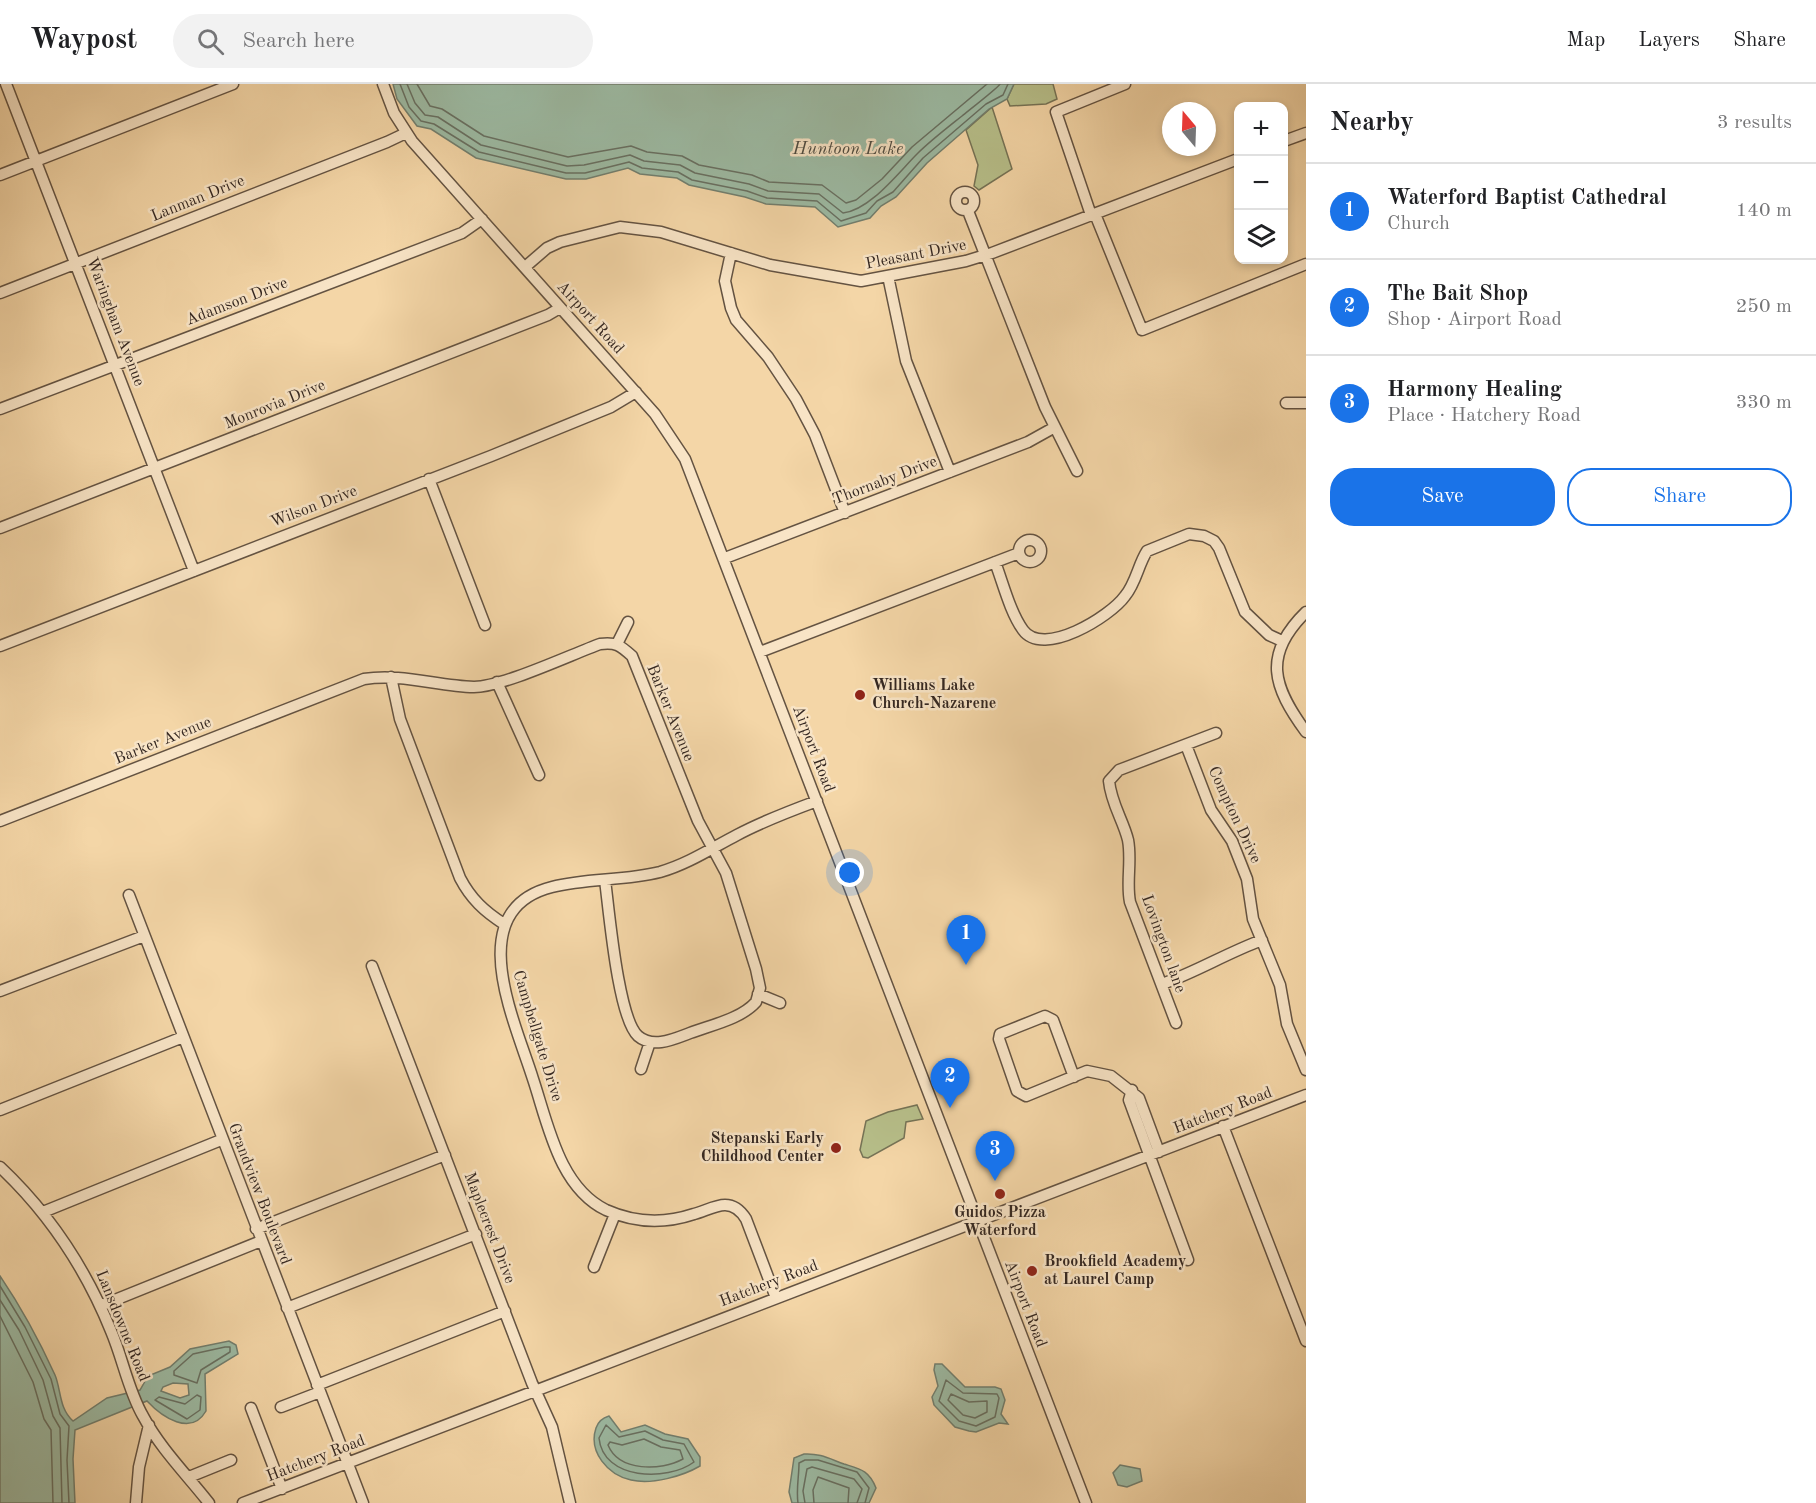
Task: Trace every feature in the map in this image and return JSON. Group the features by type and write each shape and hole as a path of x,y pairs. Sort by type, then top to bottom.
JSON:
{"street":[{"name":"Waringham Avenue","path":"6,84 194,571"},
{"path":"0,175 233,84"},
{"name":"Airport Road","path":"383,84 392,109 406,133 636,392 668,430 682,453 725,558 1086,1503"},
{"path":"1119,85 1061,108 1056,112 1056,117 1093,215 1142,330 1306,264"},
{"name":"Lanman Drive","path":"0,292 391,141 406,133"},
{"path":"1288,140 1306,133"},
{"name":"Pleasant Drive","path":"525,267 547,248 570,238 620,227 661,232 770,265 861,281 986,255 1234,161"},
{"path":"968,211 1055,428 1077,471"},
{"name":"Adamson Drive","path":"0,409 462,233 482,219"},
{"path":"731,253 725,281 736,320 768,357 796,399 815,435 845,513"},
{"path":"888,276 906,362 950,472"},
{"name":"Monrovia Drive","path":"0,528 548,315 560,308"},
{"name":"Wilson Drive","path":"0,646 429,479 611,406 636,392"},
{"path":"1286,403 1306,403"},
{"name":"Thornaby Drive","path":"725,558 1028,442 1055,428"},
{"path":"429,479 485,625"},
{"path":"995,562 1024,631 1034,640 1044,642 1099,620 1110,612 1127,595 1147,551 1189,534 1204,536 1219,548 1245,612 1269,635 1282,641"},
{"path":"760,652 1019,554"},
{"path":"1306,612 1289,629 1282,641 1277,661 1280,693 1306,732"},
{"path":"617,644 628,622"},
{"name":"Barker Avenue","path":"0,820 364,679 391,677 476,687 497,682 600,644 617,644 632,656 671,758 712,849 726,873 746,932 760,988 759,994"},
{"path":"391,677 400,719 460,878 468,894 482,909 504,924 512,912 539,891 574,882 658,872 681,865 738,834 817,801"},
{"path":"497,682 539,775"},
{"name":"Lovington lane","path":"1176,1023 1130,902 1127,886 1128,840 1111,795 1109,781 1119,770 1216,733"},
{"name":"Compton Drive","path":"1186,745 1211,810 1232,841 1247,879 1250,906 1280,985 1287,1024 1306,1070"},
{"path":"605,880 616,964 629,1018 639,1037 650,1042 669,1040 736,1016 752,1007 759,994 780,1004"},
{"name":"Grandview Boulevard","path":"129,895 363,1503"},
{"name":"Campbellgate Drive","path":"504,924 499,949 502,980 557,1148 576,1185 595,1204 633,1221 691,1216 724,1205 734,1207 741,1211 746,1219 776,1298"},
{"path":"0,991 144,936"},
{"path":"1161,984 1188,975 1221,955 1262,940"},
{"name":"Maplecrest Drive","path":"372,966 552,1427 570,1503"},
{"path":"1074,1077 1053,1020 1045,1016 1000,1034 999,1039 1017,1091 1026,1096 1074,1077 1087,1071 1099,1072 1132,1090 1129,1100 1154,1154 1188,1260"},
{"path":"0,1110 183,1037"},
{"path":"641,1069 650,1042"},
{"name":"Hatchery Road","path":"243,1503 1306,1095"},
{"path":"1223,1126 1306,1341"},
{"path":"43,1212 222,1140"},
{"path":"256,1229 445,1155"},
{"name":"Lansdowne Road","path":"0,1167 43,1212 81,1265 100,1306 138,1406 149,1425 209,1503"},
{"path":"594,1267 615,1214"},
{"path":"287,1308 476,1234"},
{"path":"100,1306 261,1241"},
{"path":"281,1407 318,1388 505,1311"},
{"path":"251,1408 282,1489"},
{"path":"136,1503 140,1467 149,1425"},
{"path":"189,1477 231,1460"}],"green space":[{"path":"1014,84 1053,84 1057,99 1046,104 1010,106 1007,99"},
{"path":"992,107 1012,169 979,190 974,186 978,165 966,130"},
{"path":"917,1105 923,1119 906,1122 904,1138 868,1158 863,1157 860,1150 866,1121 888,1112"}],"water":[{"name":"Huntoon Lake","path":"393,84 1014,84 1007,99 989,109 927,163 896,197 881,206 870,218 838,227 815,207 766,204 689,185 677,178 640,174 628,168 586,179 566,179 476,158 431,129 417,126 397,99"},
{"path":"0,1276 43,1349 55,1375 65,1411 73,1421 107,1398 140,1390 148,1376 170,1367 190,1349 229,1341 236,1345 238,1354 205,1374 206,1411 200,1419 193,1423 176,1422 160,1413 147,1401 75,1430 73,1459 75,1503 0,1503","holes":["173,1383 188,1384 189,1395 180,1398 161,1391 163,1387"]},
{"path":"935,1364 942,1364 965,1387 1001,1389 1005,1400 1001,1414 1008,1424 999,1423 976,1432 955,1427 934,1405 932,1397 938,1386 934,1370"},
{"path":"609,1416 621,1432 645,1425 665,1434 688,1439 700,1457 700,1466 676,1476 648,1481 631,1480 615,1473 597,1454 594,1437 599,1422"},
{"path":"804,1454 825,1457 867,1474 876,1488 869,1503 792,1503 789,1492 794,1458"},
{"path":"1120,1465 1140,1469 1142,1481 1127,1487 1118,1485 1113,1473"}],"place":[{"name":"Williams Lake Church-Nazarene","path":"860,695"},
{"name":"Waterford Baptist Cathedral","path":"966,965"},
{"name":"The Bait Shop","path":"950,1108"},
{"name":"Stepanski Early Childhood Center","path":"836,1148"},
{"name":"Harmony Healing","path":"995,1181"},
{"name":"Guidos Pizza Waterford","path":"1000,1194"},
{"name":"Brookfield Academy at Laurel Camp","path":"1032,1271"}]}
